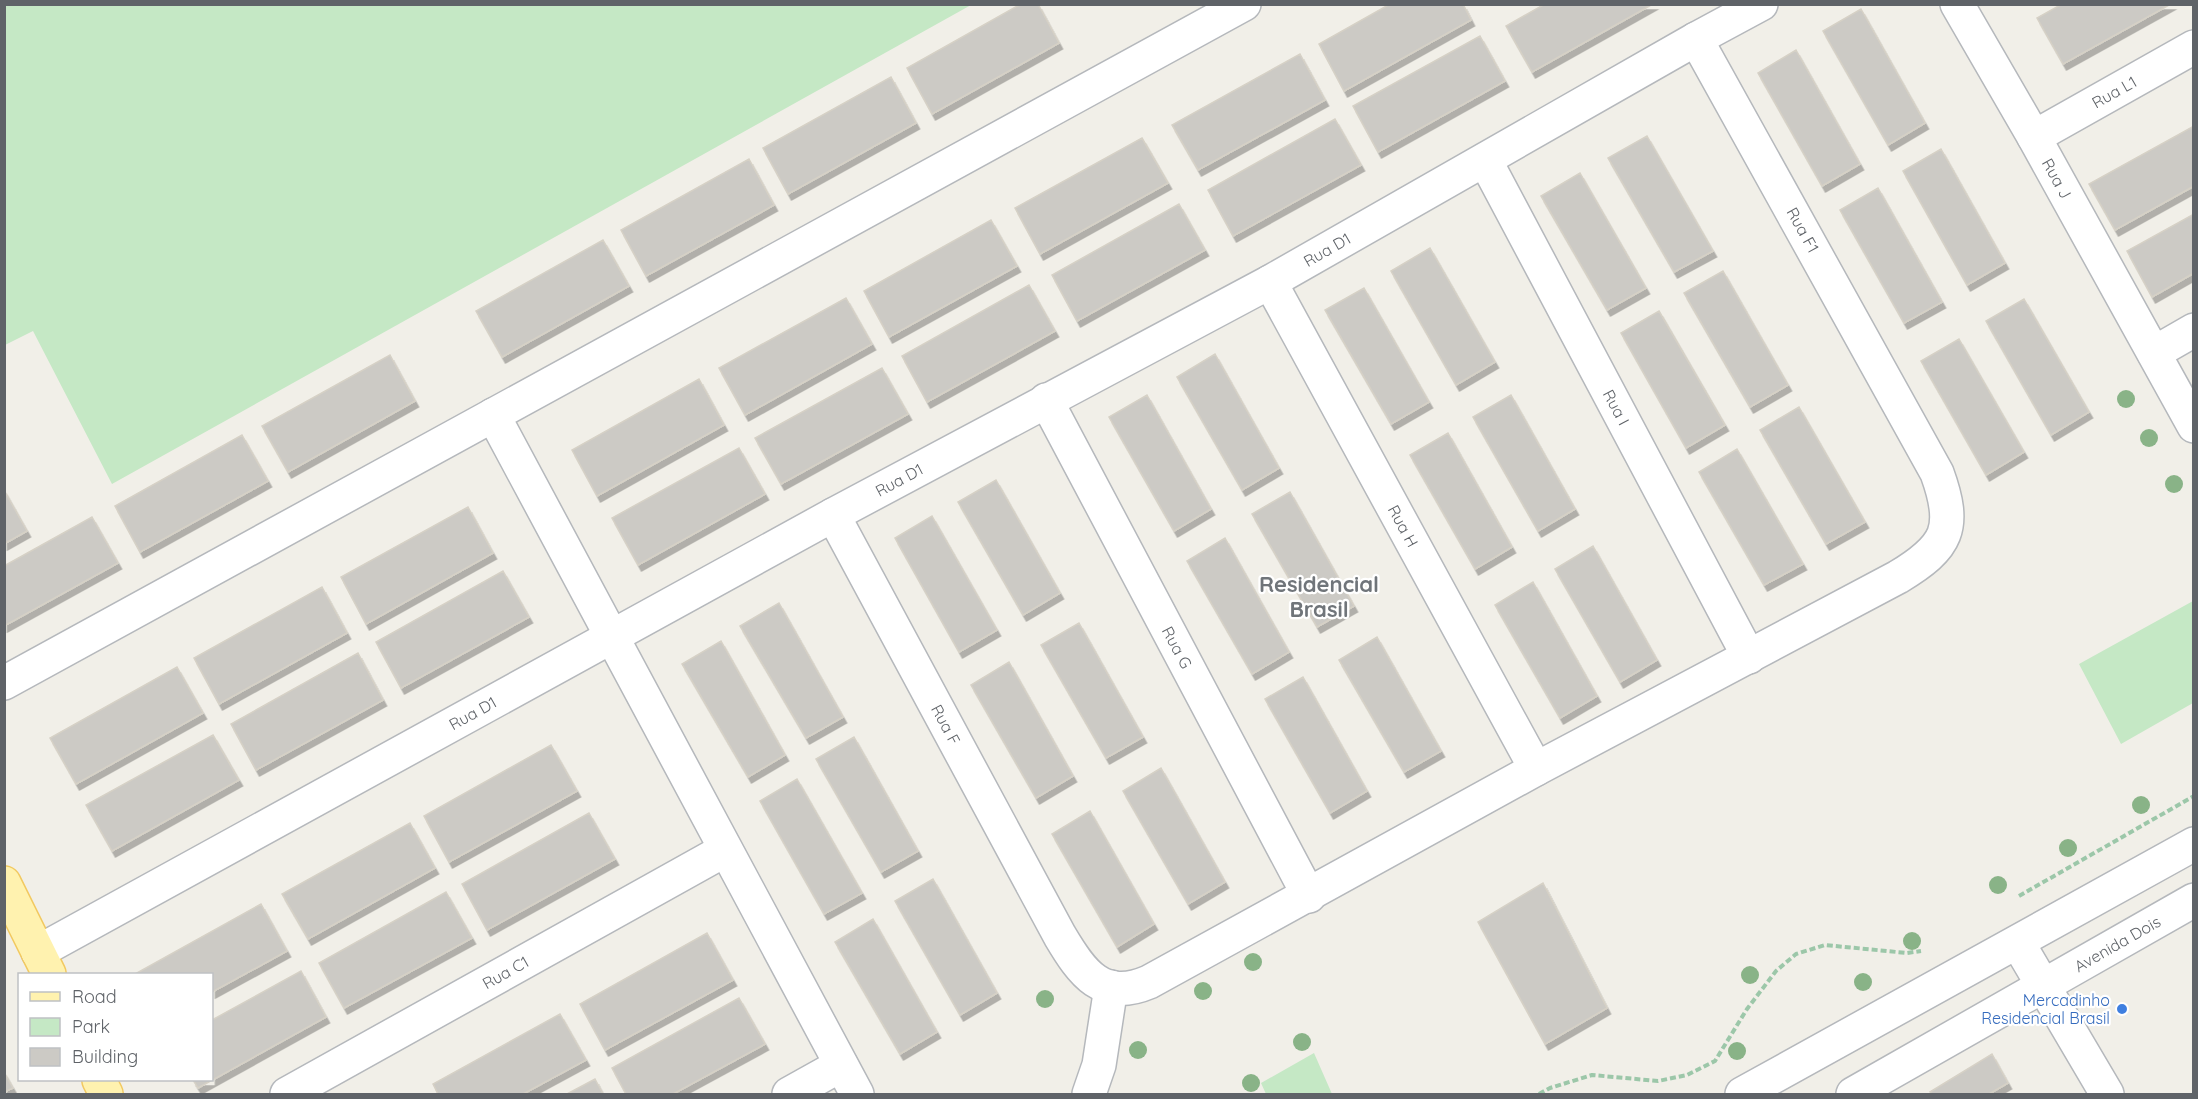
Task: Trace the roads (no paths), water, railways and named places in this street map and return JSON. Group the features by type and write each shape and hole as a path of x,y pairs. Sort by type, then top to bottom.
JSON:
{"main road":[{"path":"4,883 44,963"},
{"path":"99,1081 106,1095"}],"street":[{"path":"4,683 1244,4"},
{"name":"Rua D1","path":"44,963 612,637 1046,400 1270,282 1761,4"},
{"name":"Rua J","path":"1957,4 2034,137 2193,426"},
{"name":"Rua F1","path":"1111,987 1127,989 1149,982 1536,770 1898,577 1919,564 1941,543 1948,509 1936,473 1910,422 1696,39"},
{"name":"Rua L1","path":"2034,137 2193,47"},
{"name":"Rua I","path":"1485,160 1749,657"},
{"name":"Rua H","path":"1270,282 1536,770"},
{"path":"2154,353 2193,330"},
{"name":"Rua G","path":"1046,400 1309,896"},
{"path":"493,415 857,1095"},
{"name":"Rua F","path":"833,515 1060,936 1078,966 1099,984 1111,987"},
{"path":"1742,1095 1786,1084 2018,943 2193,844"},
{"name":"Rua C1","path":"287,1095 725,850"},
{"name":"Avenida Dois","path":"1853,1095 2193,900"},
{"path":"2018,943 2107,1095"},
{"path":"1089,1095 1098,1065 1111,987"},
{"path":"789,1095 841,1065"}],"place":[{"name":"Mercadinho Residencial Brasil","path":"2122,1009"}],"district":[{"name":"Residencial Brasil","path":"1319,596"}]}
